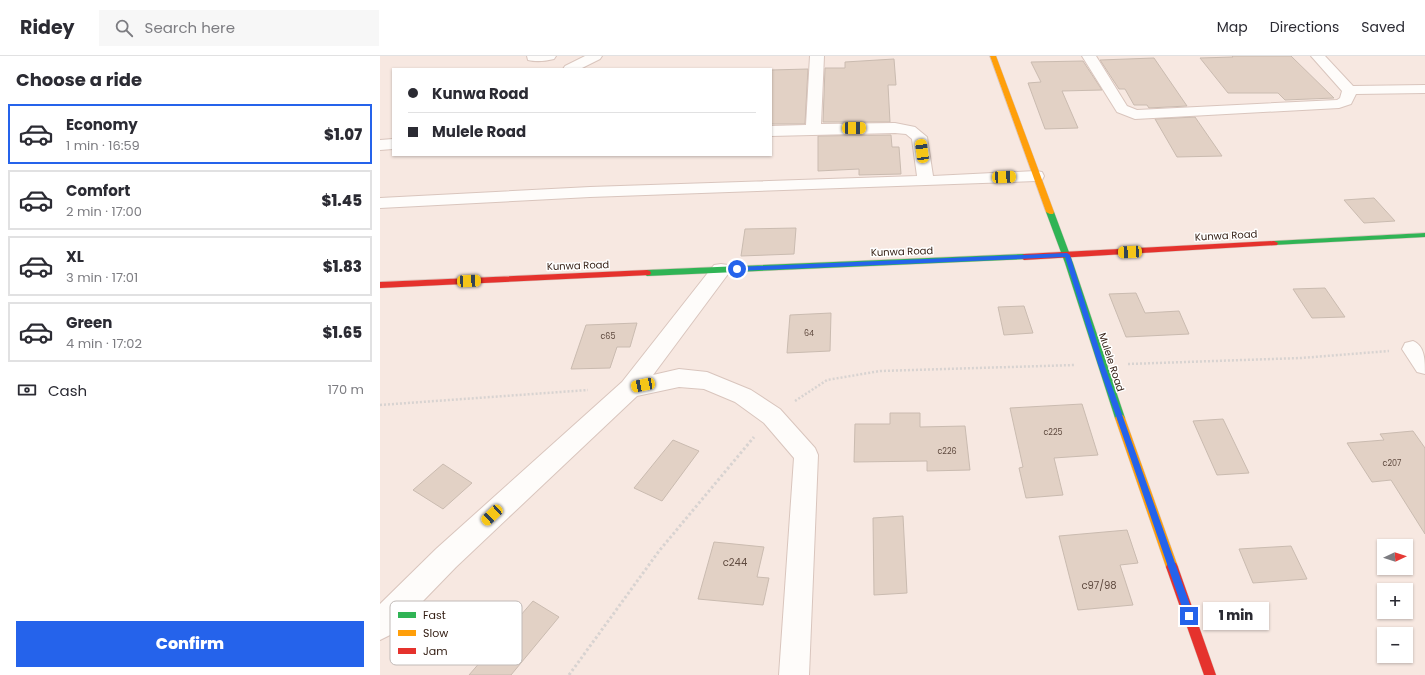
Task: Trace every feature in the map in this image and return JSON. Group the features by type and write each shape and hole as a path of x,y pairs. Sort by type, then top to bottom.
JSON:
{"street":[{"path":"533,57 549,56"},
{"path":"572,68 594,56"},
{"path":"813,129 817,56"},
{"name":"Mulele Road","path":"993,56 1036,176 1067,255 1101,364 1210,675"},
{"path":"1089,56 1122,109 1136,115 1338,104 1346,102 1348,99 1349,90"},
{"path":"1318,56 1349,90 1425,89"},
{"path":"772,131 895,128 910,130 919,137 926,180"},
{"path":"380,145 392,144"},
{"path":"380,203 590,192 1036,176"},
{"name":"Kunwa Road","path":"380,285 1067,255 1425,235"},
{"path":"404,601 446,558 630,388 721,270"},
{"path":"1413,349 1425,366"},
{"path":"630,388 679,378 707,380 743,396 772,416 806,455 794,675"},
{"path":"380,625 390,615"}],"path":[{"path":"569,675 659,551 772,416 827,380 880,371 1301,358 1413,349"},
{"path":"380,405 630,388"}],"building":[{"path":"1232,56 1291,56 1334,98 1285,100 1278,93 1228,93 1200,58 1233,57"},
{"path":"1154,58 1187,106 1149,108 1147,105 1134,105 1125,89 1119,89 1100,60"},
{"path":"894,59 896,85 888,85 890,122 823,122 825,68 845,68 845,62"},
{"path":"1083,61 1102,90 1062,91 1078,128 1045,129 1028,83 1041,82 1031,62"},
{"path":"808,69 805,124 772,124 772,70"},
{"path":"1195,117 1222,156 1177,157 1155,119"},
{"path":"891,135 892,147 899,147 901,174 859,175 859,169 818,171 818,136"},
{"path":"1374,198 1395,221 1364,223 1344,200"},
{"path":"796,228 794,254 741,256 745,229"},
{"path":"1325,288 1345,317 1312,318 1293,289"},
{"path":"1136,293 1145,313 1179,311 1189,334 1126,337 1109,294"},
{"path":"1024,306 1033,333 1004,335 998,307"},
{"path":"831,313 830,351 787,353 790,315"},
{"path":"637,323 630,347 617,347 610,368 571,369 586,325"},
{"path":"1082,404 1098,455 1054,458 1063,495 1026,498 1019,468 1023,467 1010,408"},
{"path":"890,413 920,413 920,427 965,426 970,470 927,471 927,461 854,462 855,424 890,424"},
{"path":"1223,419 1249,473 1217,475 1193,421"},
{"path":"1413,431 1425,448 1425,534 1391,480 1372,482 1347,443 1384,440 1380,434"},
{"path":"673,440 699,451 662,501 634,488"},
{"path":"443,464 472,483 443,509 413,490"},
{"path":"903,516 907,593 874,595 873,518"},
{"path":"1127,530 1138,563 1120,565 1133,605 1078,610 1059,536"},
{"path":"714,542 764,547 757,577 769,578 763,605 698,599"},
{"path":"1291,546 1307,579 1253,583 1239,549"},
{"path":"533,601 559,617 522,662 522,614"},
{"path":"478,665 519,665 511,675 469,675"}],"traffic: fast":[{"path":"1050,212 1069,263 1120,418"},
{"path":"1274,243 1425,235"},
{"path":"647,273 1024,257"}],"traffic: slow":[{"path":"993,56 1050,212"},
{"path":"1120,418 1172,567"}],"traffic: jam":[{"path":"1024,257 1274,243"},
{"path":"380,285 647,273"},
{"path":"1172,567 1210,675"}],"route":[{"path":"737,269 1067,255 1101,364 1189,616"}]}
